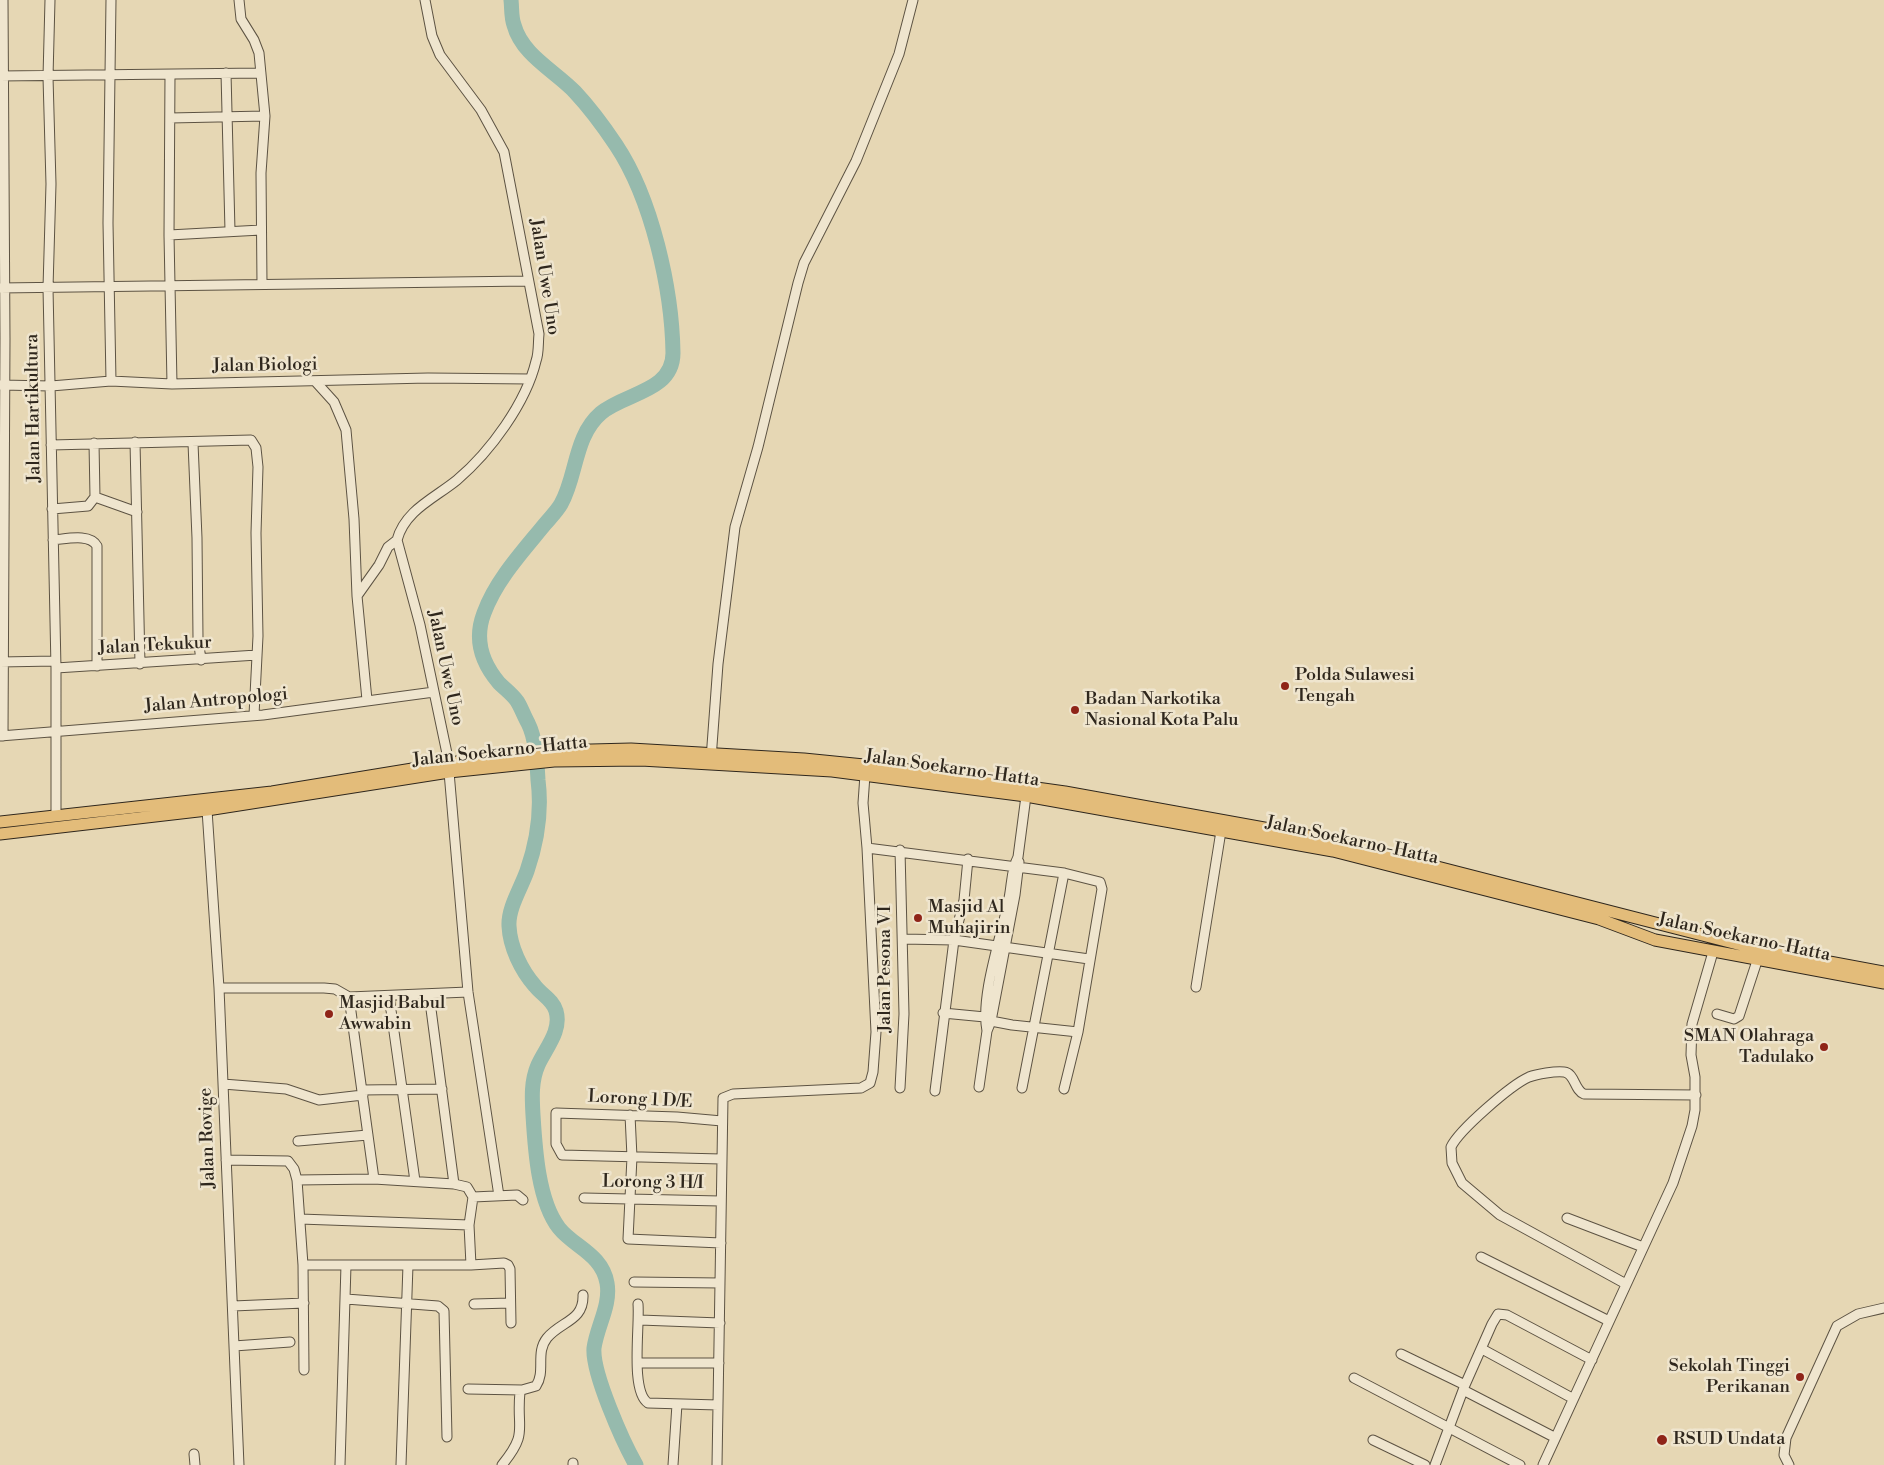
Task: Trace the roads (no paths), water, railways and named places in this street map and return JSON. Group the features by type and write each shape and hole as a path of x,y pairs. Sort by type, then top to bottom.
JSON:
{"main road":[{"name":"Jalan Soekarno-Hatta","path":"0,834 272,792 517,759 622,749 865,775 975,784 1026,796 1336,841 1493,886 1599,919 1655,940 1757,961 1884,983"},
{"name":"Jalan Soekarno-Hatta","path":"711,759 850,763 1190,820 1221,831 1353,856 1493,886 1749,947 1884,972"},
{"name":"Jalan Soekarno-Hatta","path":"0,822 56,816 207,810 449,768"}],"street":[{"path":"2,736 3,0"},
{"name":"Jalan Hartikultura","path":"50,0 48,77 51,184 48,288 56,664 56,816"},
{"path":"111,0 112,74 108,223 112,381"},
{"path":"240,0 240,15 243,24 254,40 261,73 265,116 261,230 262,284"},
{"name":"Jalan Uwe Uno","path":"425,0 432,36 440,55 490,122 504,152 539,334 537,359 521,400 477,461 434,498 414,511 400,530 397,540 420,625 449,768 468,992 499,1196"},
{"path":"711,759 718,664 736,526 758,447 798,283 804,263 838,200 869,131 899,54 913,0"},
{"path":"226,73 229,130 230,231"},
{"path":"2,76 48,77 112,74 261,73"},
{"path":"170,74 168,235 172,384"},
{"path":"170,118 265,116"},
{"path":"168,235 261,230"},
{"path":"2,288 528,281"},
{"name":"Jalan Biologi","path":"2,385 51,386 112,381 172,384 493,378 530,379"},
{"path":"315,381 334,402 346,430 354,519 357,596 367,700"},
{"path":"51,445 135,442 193,443 251,440 256,448 257,655 254,716"},
{"path":"135,442 140,664"},
{"path":"52,509 88,506 95,497 94,443"},
{"path":"193,443 200,660"},
{"path":"95,497 137,512"},
{"path":"53,540 88,538 94,541 97,546 97,666"},
{"path":"357,596 388,547 397,540"},
{"name":"Jalan Tekukur","path":"2,662 97,666 257,655"},
{"name":"Jalan Antropologi","path":"2,736 254,716 434,692"},
{"path":"717,1465 722,1100 726,1095 861,1088 870,1083 873,1072 876,1032 868,848 863,803 865,775"},
{"path":"979,1087 988,1019 1018,857 1026,796"},
{"name":"Jalan Rovige","path":"207,810 219,988 239,1465"},
{"path":"1196,987 1221,831"},
{"path":"868,848 900,850 1064,873 1096,880 1102,884 1078,1032 1064,1089"},
{"name":"Jalan Pesona VI","path":"900,850 904,1014 900,1088"},
{"path":"935,1091 943,1013 954,940 964,900 968,859"},
{"path":"1022,1088 1047,952 1064,873"},
{"path":"903,939 954,940 1089,959"},
{"path":"1543,1465 1554,1437 1592,1360 1608,1320 1673,1183 1692,1126 1696,1095 1691,1055 1692,1024 1713,952"},
{"path":"1717,1014 1734,1019 1739,1016 1757,961"},
{"path":"219,988 324,988 335,989 349,997 468,992"},
{"path":"429,994 454,1184"},
{"path":"389,996 415,1181"},
{"path":"349,997 374,1179"},
{"path":"943,1013 1078,1032"},
{"path":"1626,1284 1539,1239 1500,1215 1467,1189 1452,1163 1453,1143 1490,1105 1531,1076 1564,1072 1570,1075 1578,1090 1584,1094 1696,1095"},
{"path":"223,1084 286,1088 319,1100 362,1092 442,1088"},
{"name":"Lorong 1 D/E","path":"632,1157 562,1155 556,1144 556,1112 722,1121"},
{"path":"630,1115 632,1157 628,1239 721,1243"},
{"path":"298,1141 368,1135"},
{"path":"632,1157 721,1159"},
{"path":"226,1160 288,1161 291,1163 297,1180 303,1265 304,1370"},
{"path":"297,1180 374,1179 454,1184 467,1187 473,1197 469,1226 471,1265"},
{"path":"473,1197 517,1195 523,1200"},
{"name":"Lorong 3 H/I","path":"584,1198 720,1201"},
{"path":"1567,1218 1643,1247"},
{"path":"300,1219 469,1226"},
{"path":"1481,1256 1608,1320"},
{"path":"303,1265 508,1264 511,1323"},
{"path":"340,1465 346,1265"},
{"path":"401,1465 405,1304 408,1265"},
{"path":"634,1282 720,1283"},
{"path":"468,1389 522,1390 536,1386 540,1381 540,1352 542,1346 548,1337 576,1318 583,1304 583,1296"},
{"path":"346,1299 438,1306 444,1311 447,1437"},
{"path":"233,1306 304,1303"},
{"path":"474,1304 510,1303"},
{"path":"638,1304 640,1320 638,1363 640,1393 645,1401 648,1404 718,1405"},
{"path":"1788,1465 1784,1455 1786,1438 1837,1326 1858,1314 1884,1308"},
{"path":"1435,1465 1465,1388 1498,1314 1502,1313 1517,1320 1592,1360"},
{"path":"640,1320 720,1323"},
{"path":"234,1346 290,1342"},
{"path":"1482,1349 1572,1398"},
{"path":"1402,1354 1554,1437"},
{"path":"638,1363 719,1363"},
{"path":"1354,1378 1520,1465"},
{"path":"502,1465 518,1444 520,1437 519,1405 522,1390"},
{"path":"673,1465 677,1404"},
{"path":"1373,1440 1425,1465"},
{"path":"194,1454 195,1465"}],"waterway":[{"path":"511,0 513,22 518,36 524,45 540,62 581,98 607,131 629,167 640,191 658,245 669,301 672,328 673,353 671,366 665,376 646,390 611,406 592,422 581,445 561,504 503,577 489,601 481,623 480,632 481,650 484,659 499,683 515,698 520,706 531,729 537,758 539,815 536,838 527,871 513,905 509,926 514,950 521,966 535,986 552,1004 557,1018 555,1033 538,1065 533,1083 532,1102 539,1174 546,1204 559,1228 594,1258 604,1273 608,1291 594,1348 595,1359 609,1407 636,1465"}],"place":[{"name":"Polda Sulawesi Tengah","path":"1285,686"},
{"name":"Badan Narkotika Nasional Kota Palu","path":"1075,710"},
{"name":"Masjid Al Muhajirin","path":"918,918"},
{"name":"Masjid Babul Awwabin","path":"329,1014"},
{"name":"SMAN Olahraga Tadulako","path":"1824,1047"},
{"name":"Sekolah Tinggi Perikanan","path":"1800,1377"},
{"name":"RSUD Undata","path":"1662,1440"}]}
